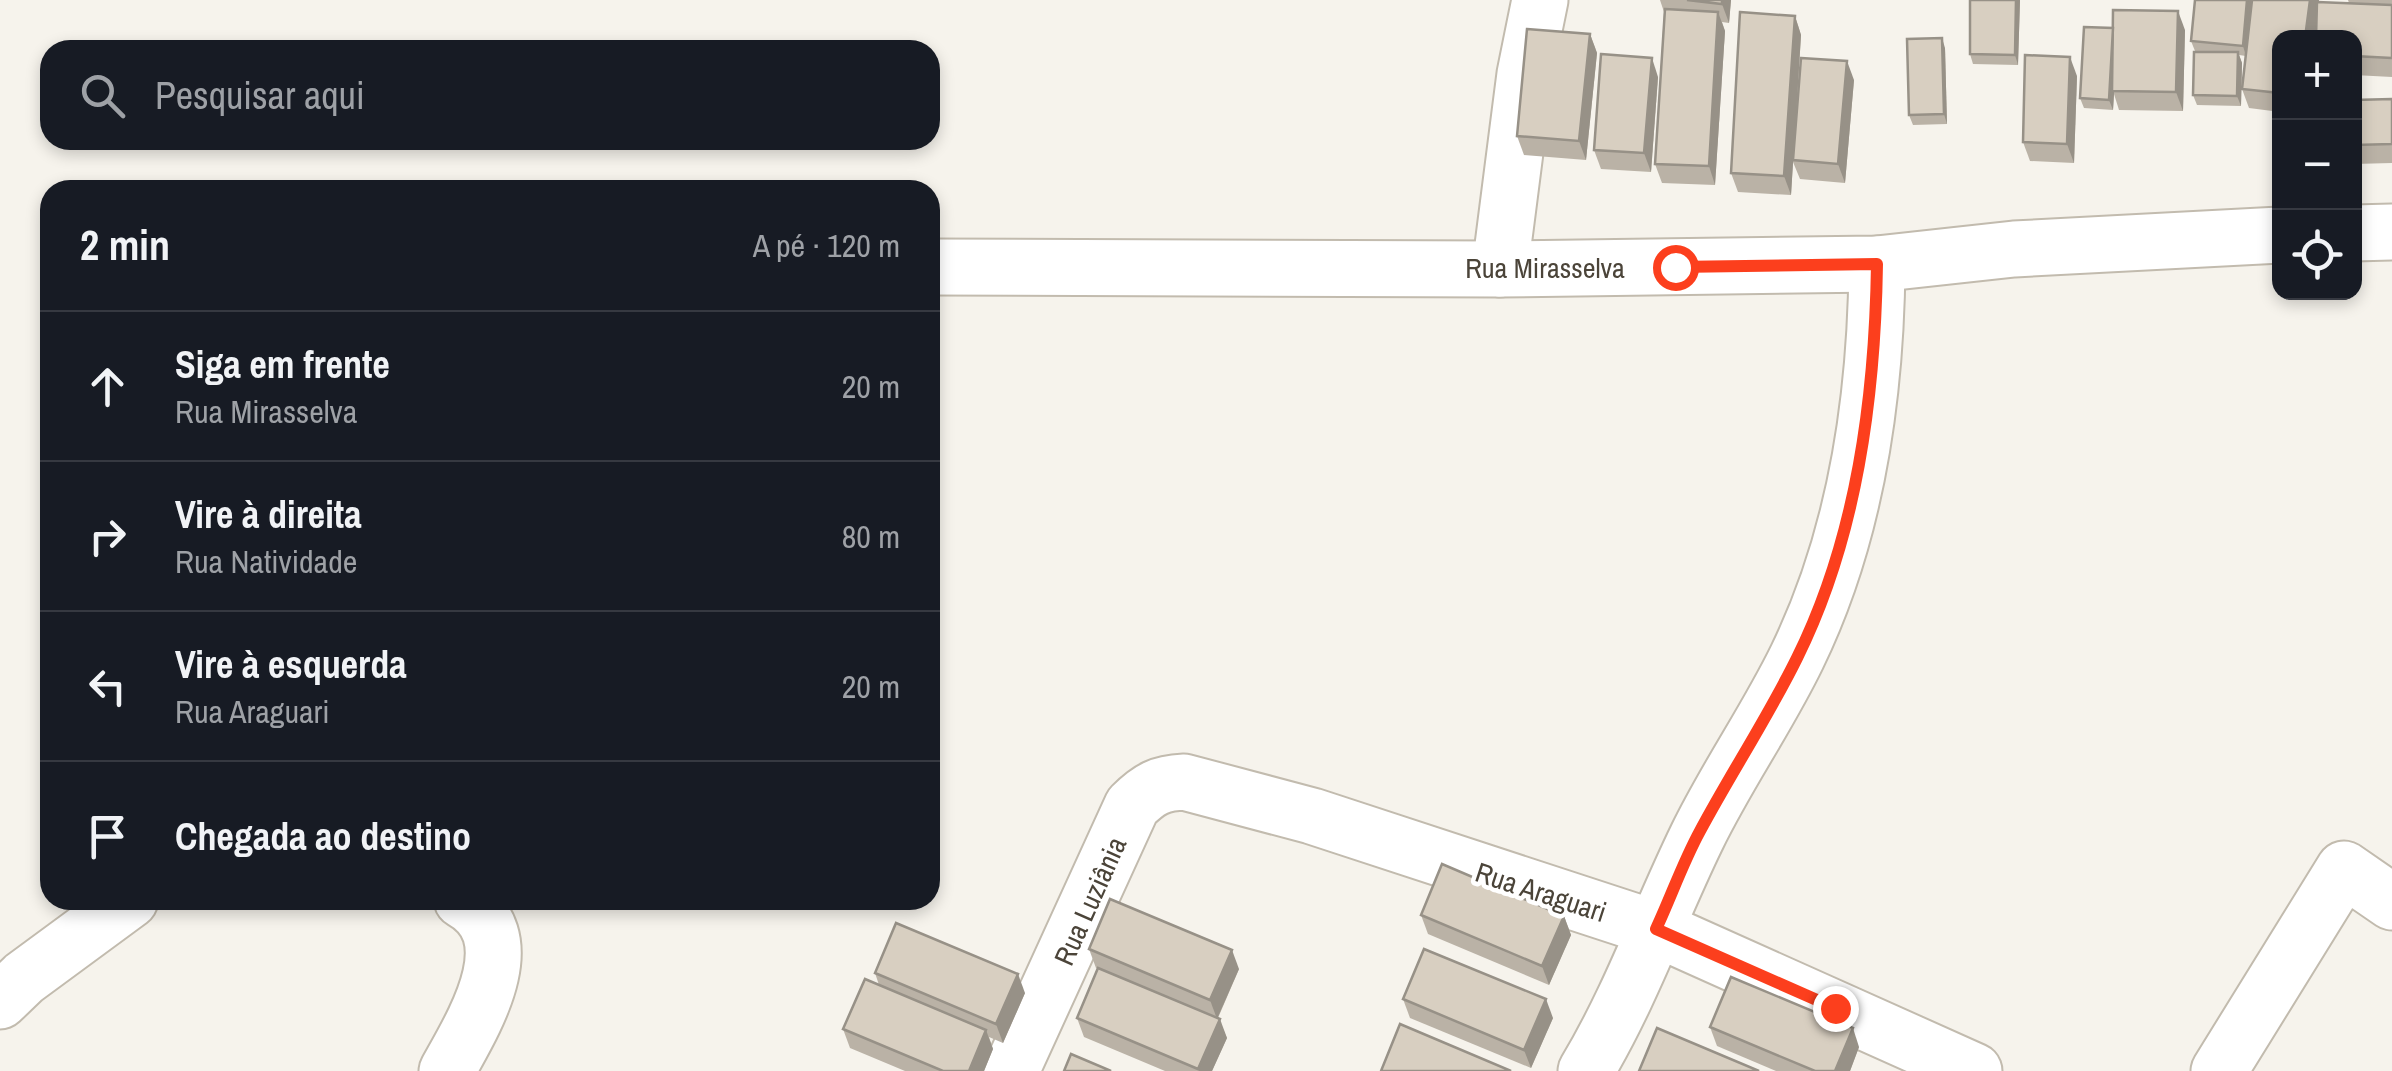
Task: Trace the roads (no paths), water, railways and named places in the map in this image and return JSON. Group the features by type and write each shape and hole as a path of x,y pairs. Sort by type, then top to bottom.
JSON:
{"street":[{"path":"1500,269 1525,74 1540,0"},
{"path":"2362,233 2392,232"},
{"name":"Rua Mirasselva","path":"940,268 1500,269 1877,264 2014,248 2272,235"},
{"path":"1586,1071 1632,988 1698,835 1798,657 1828,580 1852,500 1865,424 1876,340 1877,264"},
{"name":"Rua Luziânia","path":"1011,1071 1132,806 1147,790 1162,783 1207,786"},
{"name":"Rua Araguari","path":"1207,786 1312,816 1656,929 1974,1071"},
{"path":"2220,1071 2344,868 2392,902"},
{"path":"0,1001 24,978 116,910"},
{"path":"448,1071 493,970 494,947 488,924 478,910"}]}
